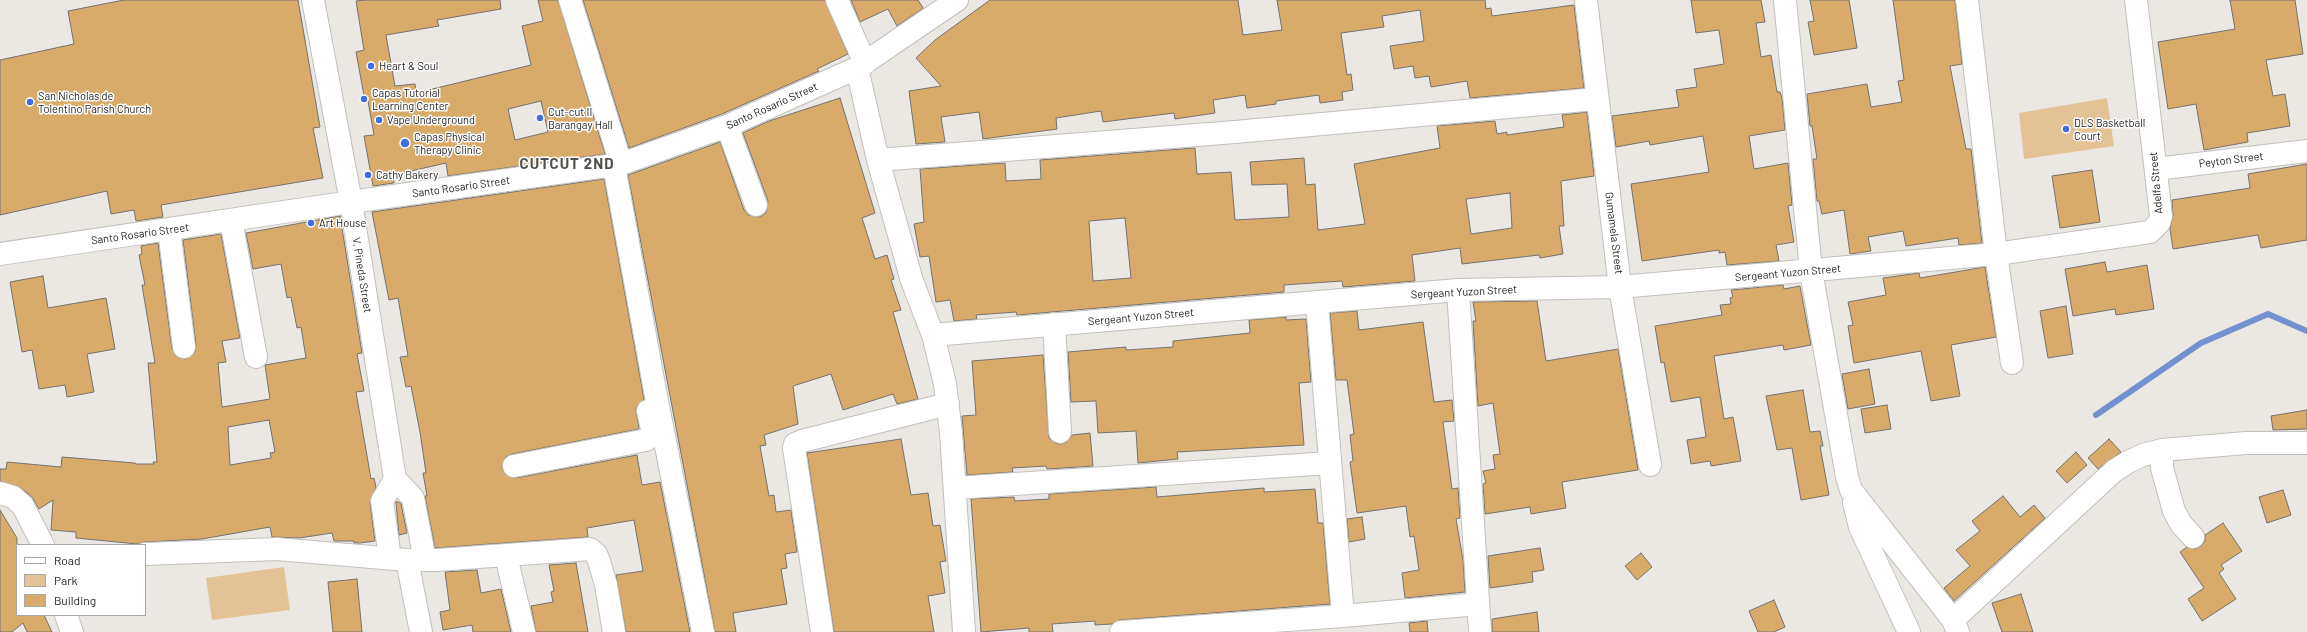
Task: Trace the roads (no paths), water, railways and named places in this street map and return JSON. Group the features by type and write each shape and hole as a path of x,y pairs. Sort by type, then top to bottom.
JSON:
{"street":[{"name":"V. Pineda Street","path":"313,0 351,202 395,479"},
{"path":"570,0 617,165 656,396 703,632"},
{"path":"837,0 861,65 878,160 912,281 933,335 948,404 964,632"},
{"name":"Santo Rosario Street","path":"0,254 351,202 617,165 727,126 861,65 957,0"},
{"name":"Gumamela Street","path":"1586,0 1596,99 1620,287 1650,465"},
{"path":"1784,0 1811,271 1847,477 1860,527 1909,632"},
{"path":"1967,0 1996,254 2012,363"},
{"name":"Adelfa Street","path":"1996,254 2150,232 2159,223 2161,216 2136,0"},
{"path":"878,160 1235,132 1596,99"},
{"path":"727,126 756,205"},
{"name":"Peyton Street","path":"2156,169 2307,151"},
{"path":"232,220 256,356"},
{"path":"169,230 184,347"},
{"name":"Sergeant Yuzon Street","path":"933,335 1458,290 1620,287 1996,254"},
{"path":"1458,290 1480,632"},
{"path":"1317,303 1329,463 1344,616"},
{"path":"1054,324 1060,432"},
{"path":"514,466 646,440 651,436 652,429 647,400 656,396"},
{"path":"822,632 794,448 796,444 802,441 948,404"},
{"path":"1851,490 1956,626 2114,471 2143,455 2162,450 2246,443 2307,443"},
{"path":"2162,450 2162,468 2174,511 2181,524 2193,537"},
{"path":"955,488 1329,463"},
{"path":"407,559 413,498 395,479 382,500 407,559 422,632"},
{"path":"0,493 13,497 23,506 42,544"},
{"path":"146,554 277,549 407,559 506,556 590,549 596,554 606,585 614,632"},
{"path":"506,556 524,632"},
{"path":"1121,632 1344,616 1478,604"},
{"path":"66,616 72,632"}],"waterway":[{"path":"2096,415 2201,343 2268,314 2307,331"}],"place":[{"name":"Heart & Soul","path":"371,66"},
{"name":"Capas Tutorial Learning Center","path":"364,99"},
{"name":"San Nicholas de Tolentino Parish Church","path":"30,102"},
{"name":"Cut-cut II Barangay Hall","path":"540,118"},
{"name":"Vape Underground","path":"379,120"},
{"name":"DLS Basketball Court","path":"2066,129"},
{"name":"Capas Physical Therapy Clinic","path":"405,143"},
{"name":"Cathy Bakery","path":"368,175"},
{"name":"Art House","path":"311,223"}],"district":[{"name":"CUTCUT 2ND","path":"567,164"}]}
